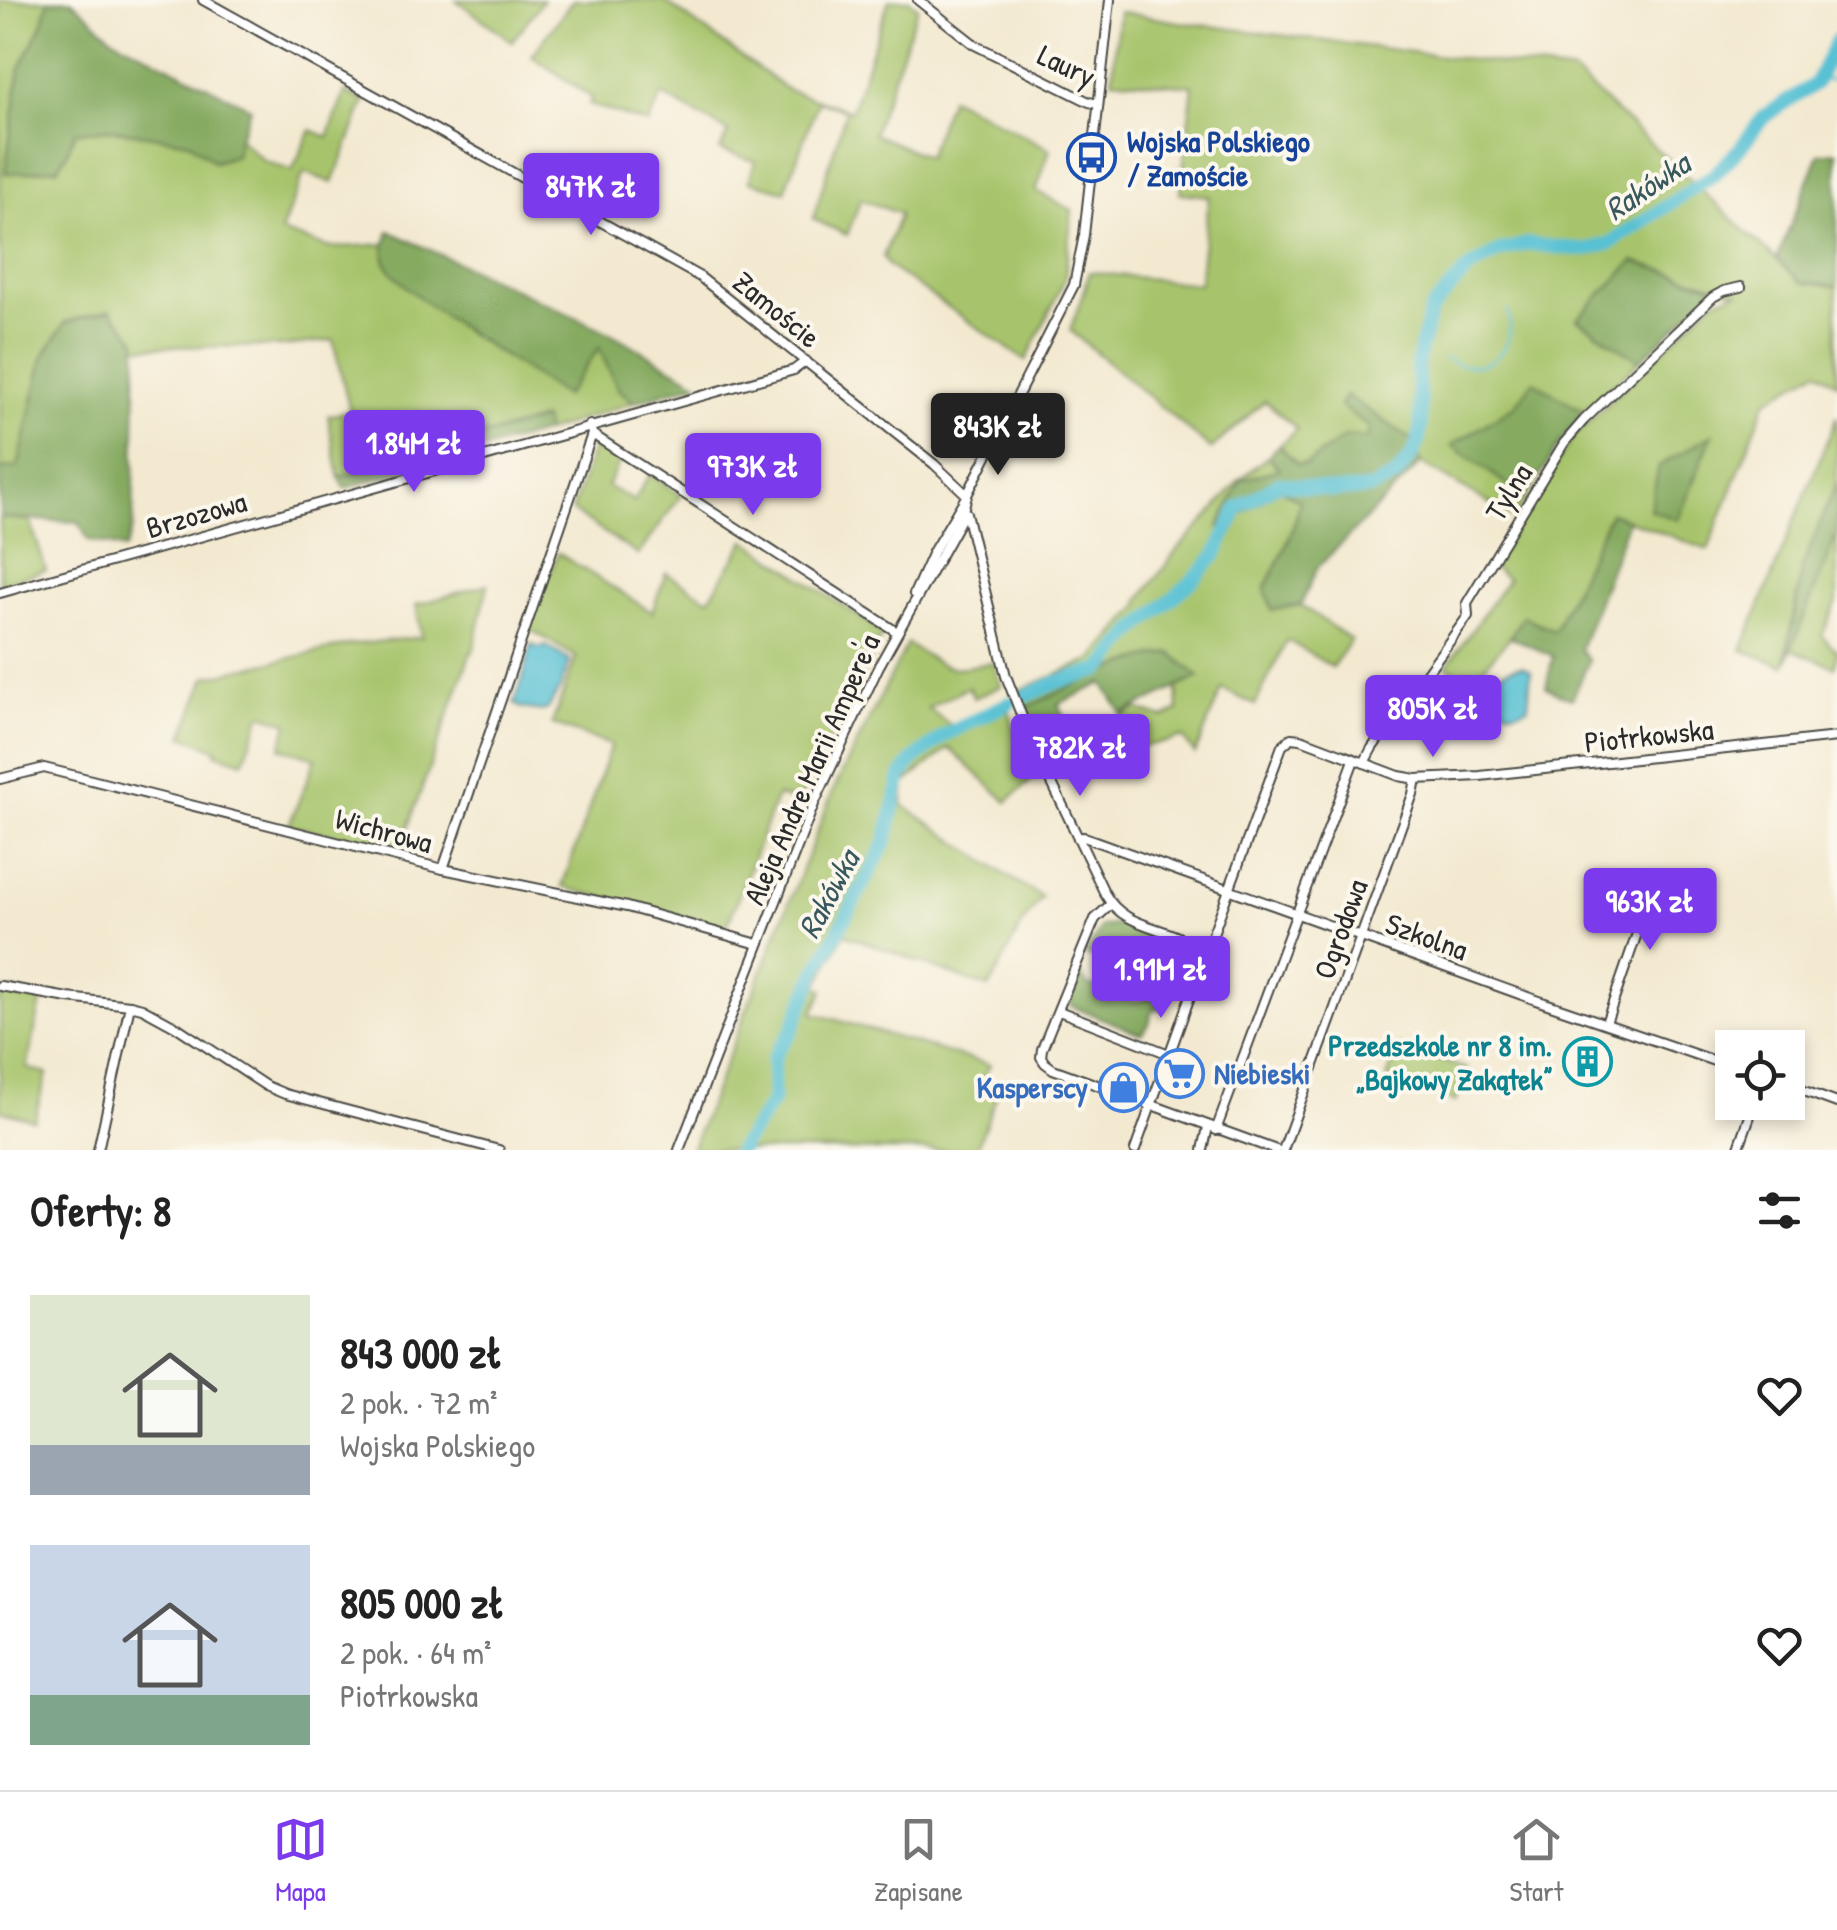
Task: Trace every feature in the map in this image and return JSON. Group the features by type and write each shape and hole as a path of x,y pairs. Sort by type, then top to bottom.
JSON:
{"street":[{"name":"Zamoście","path":"203,0 700,277 968,495"},
{"name":"Laury","path":"918,0 975,45 1098,104"},
{"path":"1110,0 1084,235 1074,285 968,495 965,516 1001,661 1018,710 1110,904 1127,918 1184,940 1202,955"},
{"name":"Tylna","path":"1364,763 1468,616 1467,604 1564,444 1584,420 1714,297 1741,287"},
{"name":"Brzozowa","path":"0,594 591,430 794,370 806,361"},
{"path":"443,869 591,430 897,632"},
{"name":"Aleja Andre Marii Ampere'a","path":"679,1150 814,804 897,632 952,536 968,495"},
{"name":"Aleja Andre Marii Ampere'a","path":"907,613 933,552 968,495"},
{"path":"952,536 962,534 970,539"},
{"name":"Piotrkowska","path":"1135,1150 1202,955 1286,741 1296,737 1416,779 1480,776 1837,737"},
{"path":"1203,1150 1255,1030 1354,760"},
{"name":"Wichrowa","path":"0,779 44,768 443,869 627,907 758,944"},
{"name":"Ogrodowa","path":"1280,1150 1362,936 1416,779"},
{"name":"Szkolna","path":"1078,838 1084,836 1715,1061"},
{"path":"1091,865 1100,849 1108,846"},
{"path":"1638,871 1651,893"},
{"path":"1606,1023 1656,885 1664,882 1700,893"},
{"path":"1110,904 1095,919 1042,1050 1045,1063 1280,1150"},
{"path":"0,986 130,1005 152,1013 284,1094 499,1150"},
{"path":"98,1150 130,1005"},
{"path":"1059,1011 1169,1054"},
{"path":"1805,1091 1837,1102"},
{"path":"1738,1150 1749,1120"}],"green space":[{"path":"0,0 49,0 42,25 20,68 5,173 58,168 74,132 110,129 190,142 214,162 236,155 239,138 264,161 292,171 311,130 328,137 345,92 365,101 333,183 304,172 281,232 330,248 385,244 386,263 403,283 465,331 564,395 599,348 618,389 634,402 546,432 542,419 339,477 328,416 350,411 333,340 286,346 136,347 136,340 110,310 66,322 43,357 18,468 0,469"},
{"path":"49,0 72,0 112,37 251,108 236,155 214,162 190,142 110,129 75,132 58,168 5,173 20,68 42,25"},
{"path":"456,0 543,0 512,41"},
{"path":"573,0 663,0 788,90 851,111 889,0 910,0 918,7 873,134 927,157 950,97 1050,149 1036,191 1072,210 1065,279 1026,361 888,266 883,257 900,214 861,199 847,235 813,219 846,110 818,101 785,191 749,181 755,161 720,150 729,132 662,95 648,124 589,104 592,98 532,56"},
{"path":"1119,12 1574,73 1801,282 1837,287 1837,383 1818,370 1766,401 1708,550 1610,513 1554,631 1523,616 1470,683 1447,666 1508,579 1491,567 1574,436 1714,300 1738,292 1634,262 1577,319 1640,361 1583,411 1533,381 1515,406 1453,445 1526,498 1514,518 1421,463 1411,440 1369,427 1368,439 1346,437 1307,464 1297,465 1279,445 1297,429 1265,401 1211,449 1070,330 1089,272 1199,284 1209,196 1180,193 1193,86 1112,79"},
{"path":"1837,152 1837,287 1801,282 1777,259 1819,154"},
{"path":"389,231 612,334 699,383 634,402 618,389 599,348 565,396 413,292 386,262"},
{"path":"1634,261 1716,287 1640,361 1577,319"},
{"path":"110,310 137,340 133,528 125,549 88,540 79,522 0,518 0,469 18,467 43,357 66,322"},
{"path":"1533,381 1583,411 1526,498 1452,445 1515,406"},
{"path":"1346,395 1412,440 1421,463 1317,568 1301,605 1272,610 1265,589 1290,536 1300,501 1280,489 1241,514 1232,534 1219,527 1241,480 1279,469 1268,456 1279,445 1298,465 1307,464 1346,436 1368,438 1369,427 1340,406"},
{"path":"1837,416 1837,482 1802,568 1784,666 1742,650"},
{"path":"543,419 546,432 345,488 339,477"},
{"path":"1712,435 1678,520 1650,510 1659,466"},
{"path":"595,442 622,459 607,486 634,501 650,474 681,495 638,555 572,511"},
{"path":"1268,456 1280,469 1241,480 1232,501 1241,514 1280,489 1300,501 1290,536 1265,589 1272,610 1301,605 1351,640 1332,667 1287,640 1255,705 1222,689 1195,754 1182,737 1143,746 1107,724 1137,709 1164,718 1178,711 1177,688 1198,677 1171,653 1115,668 1025,708 1018,691 1092,660 1141,604 1139,601 1177,550 1238,481"},
{"path":"1837,482 1837,533 1786,663 1802,568"},
{"path":"1610,513 1628,520 1580,649 1589,661 1572,699 1546,687 1553,656 1510,637 1523,616 1554,631"},
{"path":"0,518 30,520 46,570 0,584"},
{"path":"1837,533 1837,602 1822,636 1837,651 1835,667 1791,649"},
{"path":"746,540 883,633 798,802 777,796 726,929 562,887 611,745 552,724 576,657 528,628 558,553 652,612 666,573 709,599"},
{"path":"488,584 473,652 399,852 289,825 316,758 281,748 288,723 262,714 243,762 183,736 206,677 348,645 422,637 416,605"},
{"path":"907,644 956,668 993,662 1001,686 974,698 968,687 928,708 961,733 1009,709 1014,729 1038,778 1007,802 949,748 905,783 903,805 1042,897 1024,921 989,988 844,934 817,986 824,990 813,1013 990,1065 981,1083 999,1089 976,1150 691,1150 834,789"},
{"path":"1171,653 1199,677 1122,714 1103,683 1058,704 1069,726 1041,742 1025,708 1115,668"},
{"path":"1117,924 1178,947 1190,959 1189,975 1162,966 1159,975 1149,972 1141,961 1099,953 1087,957 1101,927"},
{"path":"1080,972 1087,985 1108,990 1116,998 1133,1002 1158,995 1167,998 1167,1002 1152,1011 1141,1034 1071,1006 1072,988"},
{"path":"0,989 42,997 27,1068 47,1074 34,1120 0,1110"},
{"path":"1398,1046 1467,1069 1456,1102 1387,1078"}],"water":[{"path":"532,644 538,648 547,646 570,661 560,688 548,709 542,711 514,703"},
{"path":"1522,666 1531,671 1528,707 1516,711 1496,704 1489,692 1494,681 1501,673"}],"waterway":[{"name":"Rakówka","path":"1021,698 1104,667 1132,633 1215,556 1238,508 1279,483 1334,491 1370,489 1396,476 1419,439 1417,366 1431,310 1467,270 1500,251 1527,244 1584,250 1609,244 1715,174 1764,116 1815,84 1837,40"},
{"path":"1818,80 1837,80"},
{"path":"1444,358 1472,366 1493,359 1508,338 1508,311"},
{"name":"Rakówka","path":"739,1150 773,1100 773,1060 791,1032 816,972 886,842 901,776 913,760 945,735 1009,703"}],"place":[{"name":"Wojska Polskiego / Zamoście","path":"1092,158"},
{"name":"Przedszkole nr 8 im. „Bajkowy Zakątek”","path":"1587,1062"},
{"name":"Niebieski","path":"1179,1073"},
{"name":"Kasperscy","path":"1123,1087"}]}
